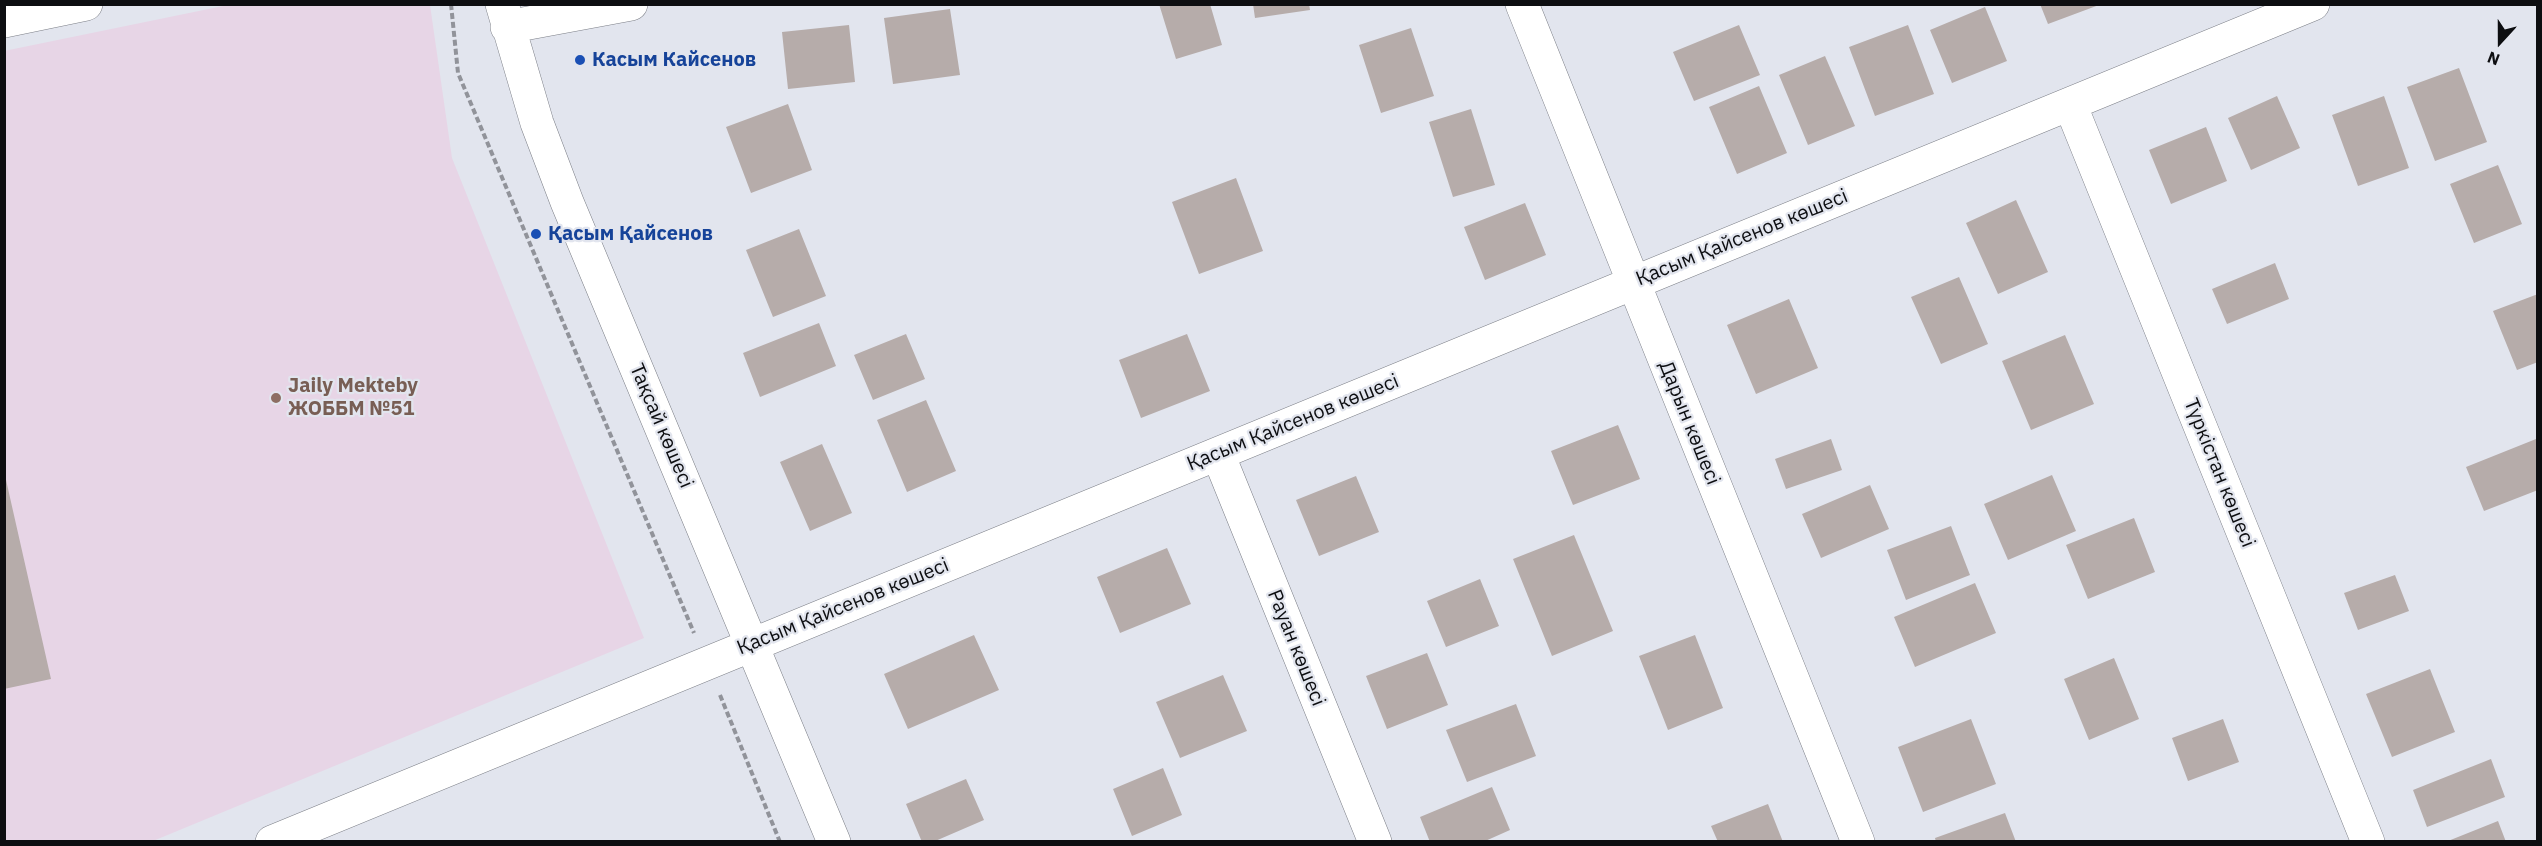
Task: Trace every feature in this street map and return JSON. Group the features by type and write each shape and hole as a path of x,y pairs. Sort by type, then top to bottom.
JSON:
{"street":[{"path":"4,21 86,4"},
{"path":"505,16 632,4"},
{"name":"Дарын көшесі","path":"1522,4 1858,842"},
{"name":"Қасым Қайсенов көшесі","path":"289,838 707,663 2313,4"},
{"name":"Тақсай көшесі","path":"505,16 537,123 567,202 754,644 834,842"},
{"name":"Түркістан көшесі","path":"2070,104 2368,842"},
{"name":"Рауан көшесі","path":"1218,454 1375,842"}],"path":[{"path":"452,4 458,73 707,663 780,842"}],"shaded area":[{"name":"Jaily Mekteby ЖОББМ №51","path":"228,5 430,5 452,158 644,638 153,841 5,841 4,51"}],"building":[{"path":"1159,4 1210,4 1222,45 1176,59"},
{"path":"1253,4 1309,4 1310,10 1255,18"},
{"path":"2040,4 2099,4 2099,5 2048,24"},
{"path":"1985,7 2007,61 1952,83 1930,30"},
{"path":"950,9 960,75 893,84 884,18"},
{"path":"849,25 855,82 788,89 782,32"},
{"path":"1739,25 1760,75 1694,101 1673,52"},
{"path":"1908,25 1934,94 1875,116 1849,47"},
{"path":"1411,28 1434,96 1381,113 1359,45"},
{"path":"1825,56 1855,126 1808,145 1779,75"},
{"path":"2459,68 2487,142 2435,161 2407,87"},
{"path":"1759,86 1787,153 1737,174 1709,107"},
{"path":"2277,96 2300,148 2251,170 2228,118"},
{"path":"2384,96 2409,168 2358,186 2332,115"},
{"path":"788,104 812,170 751,193 726,127"},
{"path":"1471,109 1495,185 1453,197 1429,122"},
{"path":"2206,127 2227,181 2171,204 2149,150"},
{"path":"2498,165 2522,224 2474,243 2450,184"},
{"path":"1236,178 1263,251 1199,274 1172,202"},
{"path":"2016,200 2048,272 1998,294 1966,223"},
{"path":"1525,203 1546,255 1485,280 1464,227"},
{"path":"799,229 826,296 773,317 746,250"},
{"path":"2275,263 2289,299 2227,324 2212,289"},
{"path":"1959,277 1988,344 1941,364 1911,297"},
{"path":"2538,294 2538,362 2517,370 2493,311"},
{"path":"1789,299 1818,368 1756,394 1727,325"},
{"path":"819,323 836,366 760,397 743,353"},
{"path":"906,334 925,379 873,400 854,355"},
{"path":"1187,334 1210,391 1141,418 1119,360"},
{"path":"2065,335 2094,404 2031,430 2002,361"},
{"path":"926,400 956,471 907,492 877,420"},
{"path":"1618,425 1640,479 1573,505 1551,451"},
{"path":"1831,439 1842,470 1786,489 1775,459"},
{"path":"2536,439 2538,490 2484,511 2466,467"},
{"path":"822,444 852,513 810,531 780,462"},
{"path":"4,471 51,679 4,689"},
{"path":"2052,475 2076,531 2008,560 1984,504"},
{"path":"1356,476 1379,532 1319,556 1296,500"},
{"path":"1870,485 1889,529 1821,558 1802,514"},
{"path":"2134,518 2155,572 2088,599 2066,545"},
{"path":"1951,526 1970,575 1906,600 1887,550"},
{"path":"1574,535 1613,631 1552,656 1513,559"},
{"path":"1167,548 1191,604 1120,633 1097,577"},
{"path":"2395,575 2409,611 2358,630 2344,593"},
{"path":"1480,579 1499,626 1446,647 1427,601"},
{"path":"1975,583 1996,633 1915,667 1894,617"},
{"path":"974,635 999,690 908,729 884,674"},
{"path":"1695,635 1723,708 1668,730 1639,656"},
{"path":"1427,653 1448,705 1387,729 1366,676"},
{"path":"2114,658 2139,719 2089,740 2064,679"},
{"path":"2430,669 2455,732 2392,757 2366,694"},
{"path":"1223,675 1247,731 1180,758 1156,702"},
{"path":"1516,704 1536,756 1467,782 1446,730"},
{"path":"1971,719 1996,784 1923,812 1898,747"},
{"path":"2223,719 2239,762 2188,781 2172,738"},
{"path":"2491,759 2505,797 2427,827 2413,790"},
{"path":"1163,768 1182,815 1132,836 1113,789"},
{"path":"966,779 984,820 933,842 922,842 906,804"},
{"path":"1492,787 1510,830 1483,842 1430,842 1420,817"},
{"path":"1768,804 1783,842 1718,842 1711,826"},
{"path":"2005,813 2016,842 1936,842 1935,838"},
{"path":"2498,821 2506,842 2448,842 2448,841"}],"place":[{"name":"Касым Кайсенов","path":"580,60"},
{"name":"Қасым Қайсенов","path":"536,234"},
{"name":"Jaily Mekteby ЖОББМ №51","path":"276,398"}]}
